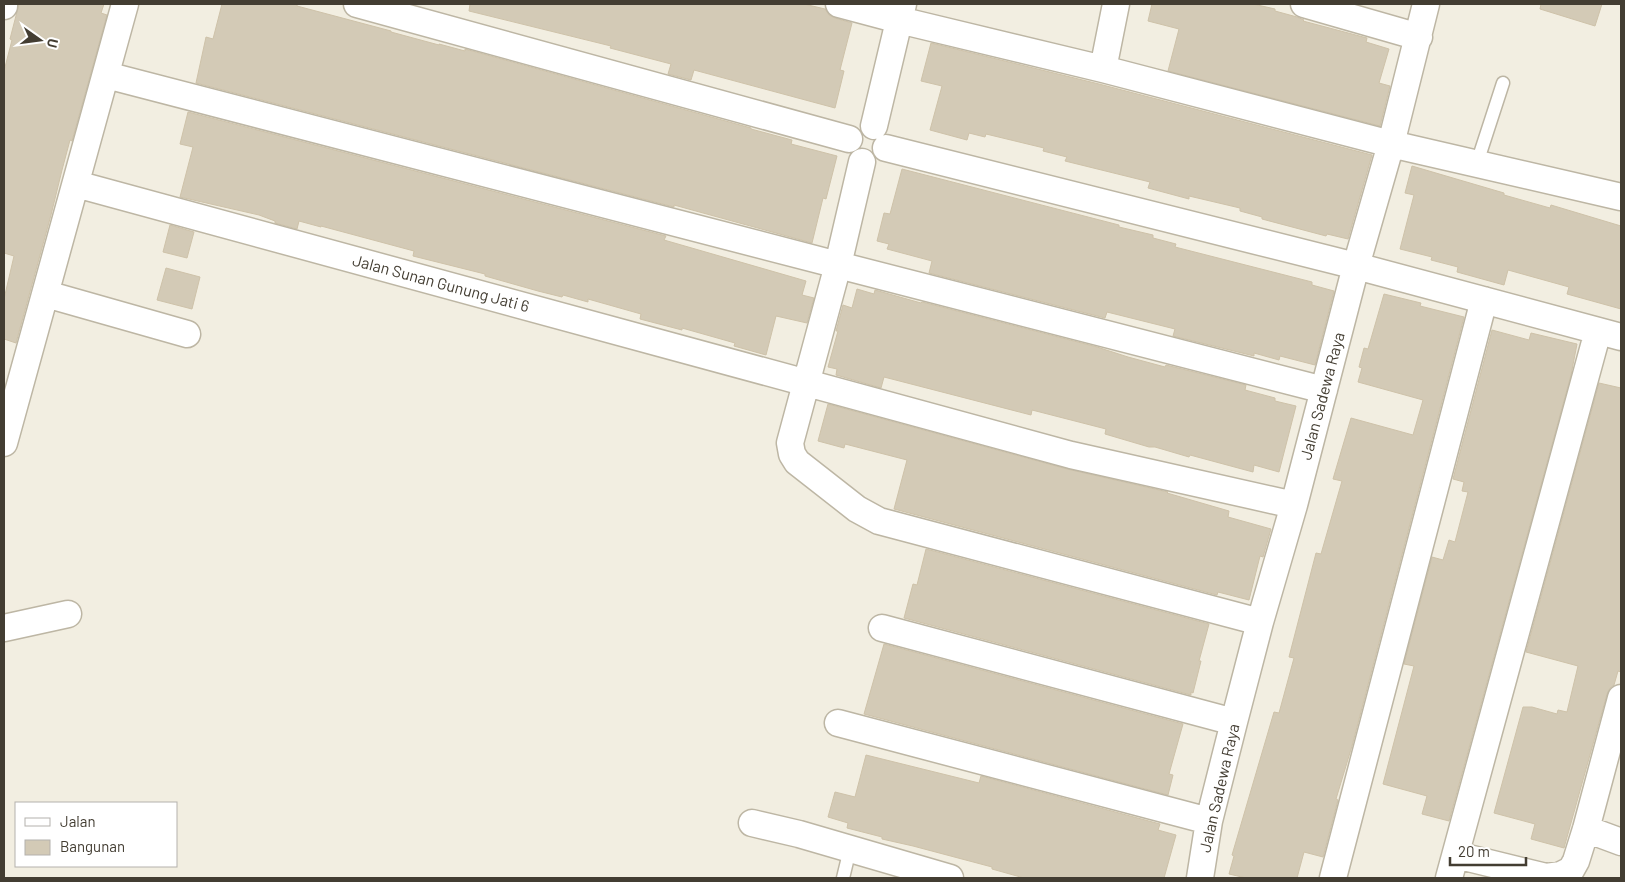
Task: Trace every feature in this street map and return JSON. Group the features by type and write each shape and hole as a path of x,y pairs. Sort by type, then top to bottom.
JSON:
{"street":[{"path":"4,444 7,415 46,294 125,4"},
{"path":"357,4 849,139"},
{"path":"839,4 901,12 1103,69 1391,144 1621,197"},
{"path":"1103,69 1116,4"},
{"path":"1304,4 1419,37"},
{"name":"Jalan Sadewa Raya","path":"1200,878 1209,821 1234,722 1260,622 1294,505 1356,266 1391,144 1426,4"},
{"path":"901,12 880,137 882,155 877,160 862,162 856,159 848,146 852,132 858,126 866,124 880,137 1610,334 1452,867 1546,877 1561,875 1571,870 1586,830 1621,698"},
{"path":"106,75 1324,390"},
{"path":"862,162 838,265 790,443 792,454 797,462 868,516 879,521 1260,622"},
{"name":"Jalan Sunan Gunung Jati 6","path":"76,184 1071,454 1294,505"},
{"path":"46,294 187,334"},
{"path":"1334,878 1484,300"},
{"path":"4,628 68,614"},
{"path":"882,628 1234,722"},
{"path":"838,723 1209,821"},
{"path":"752,823 799,834 950,878"},
{"path":"1586,830 1621,842"}],"lane":[{"path":"1478,163 1503,83"},
{"path":"843,878 850,849"}],"building":[{"path":"19,4 104,4 101,13 107,15 72,141 70,140 16,343 4,339 4,299 14,256 4,253 4,71"},
{"path":"222,4 297,4 297,6 391,32 465,51 465,49 751,128 792,140 791,144 837,156 826,199 823,198 812,243 674,205 674,207 196,83 206,37 213,39"},
{"path":"470,4 804,4 825,9 829,15 852,23 840,70 844,71 835,108 694,70 691,80 668,74 671,64 610,48 611,46 469,11"},
{"path":"1152,4 1253,4 1275,9 1275,11 1297,17 1303,21 1367,38 1366,42 1389,49 1379,83 1390,86 1380,126 1168,71 1179,29 1148,21"},
{"path":"1541,4 1602,4 1595,26 1540,9"},
{"path":"931,43 1099,84 1372,155 1348,239 1327,234 1326,236 1262,219 1262,217 1240,211 1240,208 1189,196 1189,199 1148,188 1150,182 1065,161 1067,157 1043,151 1044,148 986,134 985,137 969,133 967,140 930,130 942,86 921,81"},
{"path":"188,112 666,236 664,240 806,281 802,295 814,298 807,323 776,316 766,355 734,346 735,343 682,328 682,330 640,319 641,314 588,299 588,302 563,295 562,297 485,276 485,274 413,256 414,251 299,221 297,229 275,223 275,221 259,215 180,197 193,147 180,144"},
{"path":"1412,166 1504,193 1504,195 1550,208 1551,205 1621,226 1621,309 1567,294 1569,287 1508,270 1504,285 1457,272 1458,267 1431,260 1432,257 1400,249 1414,195 1405,193"},
{"path":"902,169 1119,225 1119,227 1153,235 1153,238 1176,244 1175,247 1312,282 1312,285 1334,291 1315,365 1280,356 1279,360 1254,353 1254,356 1173,336 1175,329 1107,312 1105,318 929,273 932,261 887,249 889,244 877,241 884,213 890,214"},
{"path":"170,225 194,232 187,258 163,252"},
{"path":"166,268 200,277 192,309 157,300"},
{"path":"857,289 874,294 875,290 1097,347 1165,367 1166,365 1246,385 1245,390 1275,398 1275,401 1296,406 1279,472 1254,465 1253,472 1190,455 1189,457 1105,434 1106,429 1032,410 1031,415 884,377 881,388 836,375 837,369 828,367 838,331 836,331 843,305 852,308"},
{"path":"1384,294 1421,303 1420,306 1464,317 1352,746 1336,799 1338,800 1323,857 1304,852 1297,878 1246,878 1229,874 1234,856 1232,855 1274,712 1279,713 1294,658 1289,657 1316,553 1321,554 1342,481 1333,479 1351,418 1413,435 1423,400 1358,382 1362,368 1359,367 1364,348 1368,349"},
{"path":"1492,330 1529,340 1531,333 1577,344 1571,375 1449,821 1422,814 1427,796 1383,784 1414,666 1404,664 1432,557 1443,560 1449,540 1455,542 1468,492 1462,491 1464,482 1453,479"},
{"path":"1599,383 1621,388 1621,672 1618,671 1614,685 1607,694 1564,848 1531,839 1535,824 1494,813 1523,707 1532,707 1557,714 1558,710 1567,712 1578,666 1526,652"},
{"path":"828,404 1067,469 1168,492 1229,511 1228,517 1271,529 1263,557 1260,556 1249,600 1218,592 1217,595 894,509 907,460 845,444 844,448 818,441"},
{"path":"926,549 1209,624 1193,693 1191,692 1191,695 904,618 913,584 917,585"},
{"path":"884,644 1183,724 1169,774 1173,775 1168,795 864,714"},
{"path":"866,755 979,783 981,776 1160,824 1158,830 1176,835 1164,878 1024,878 992,869 992,867 882,839 882,837 847,828 848,823 828,817 835,792 855,797"}]}
